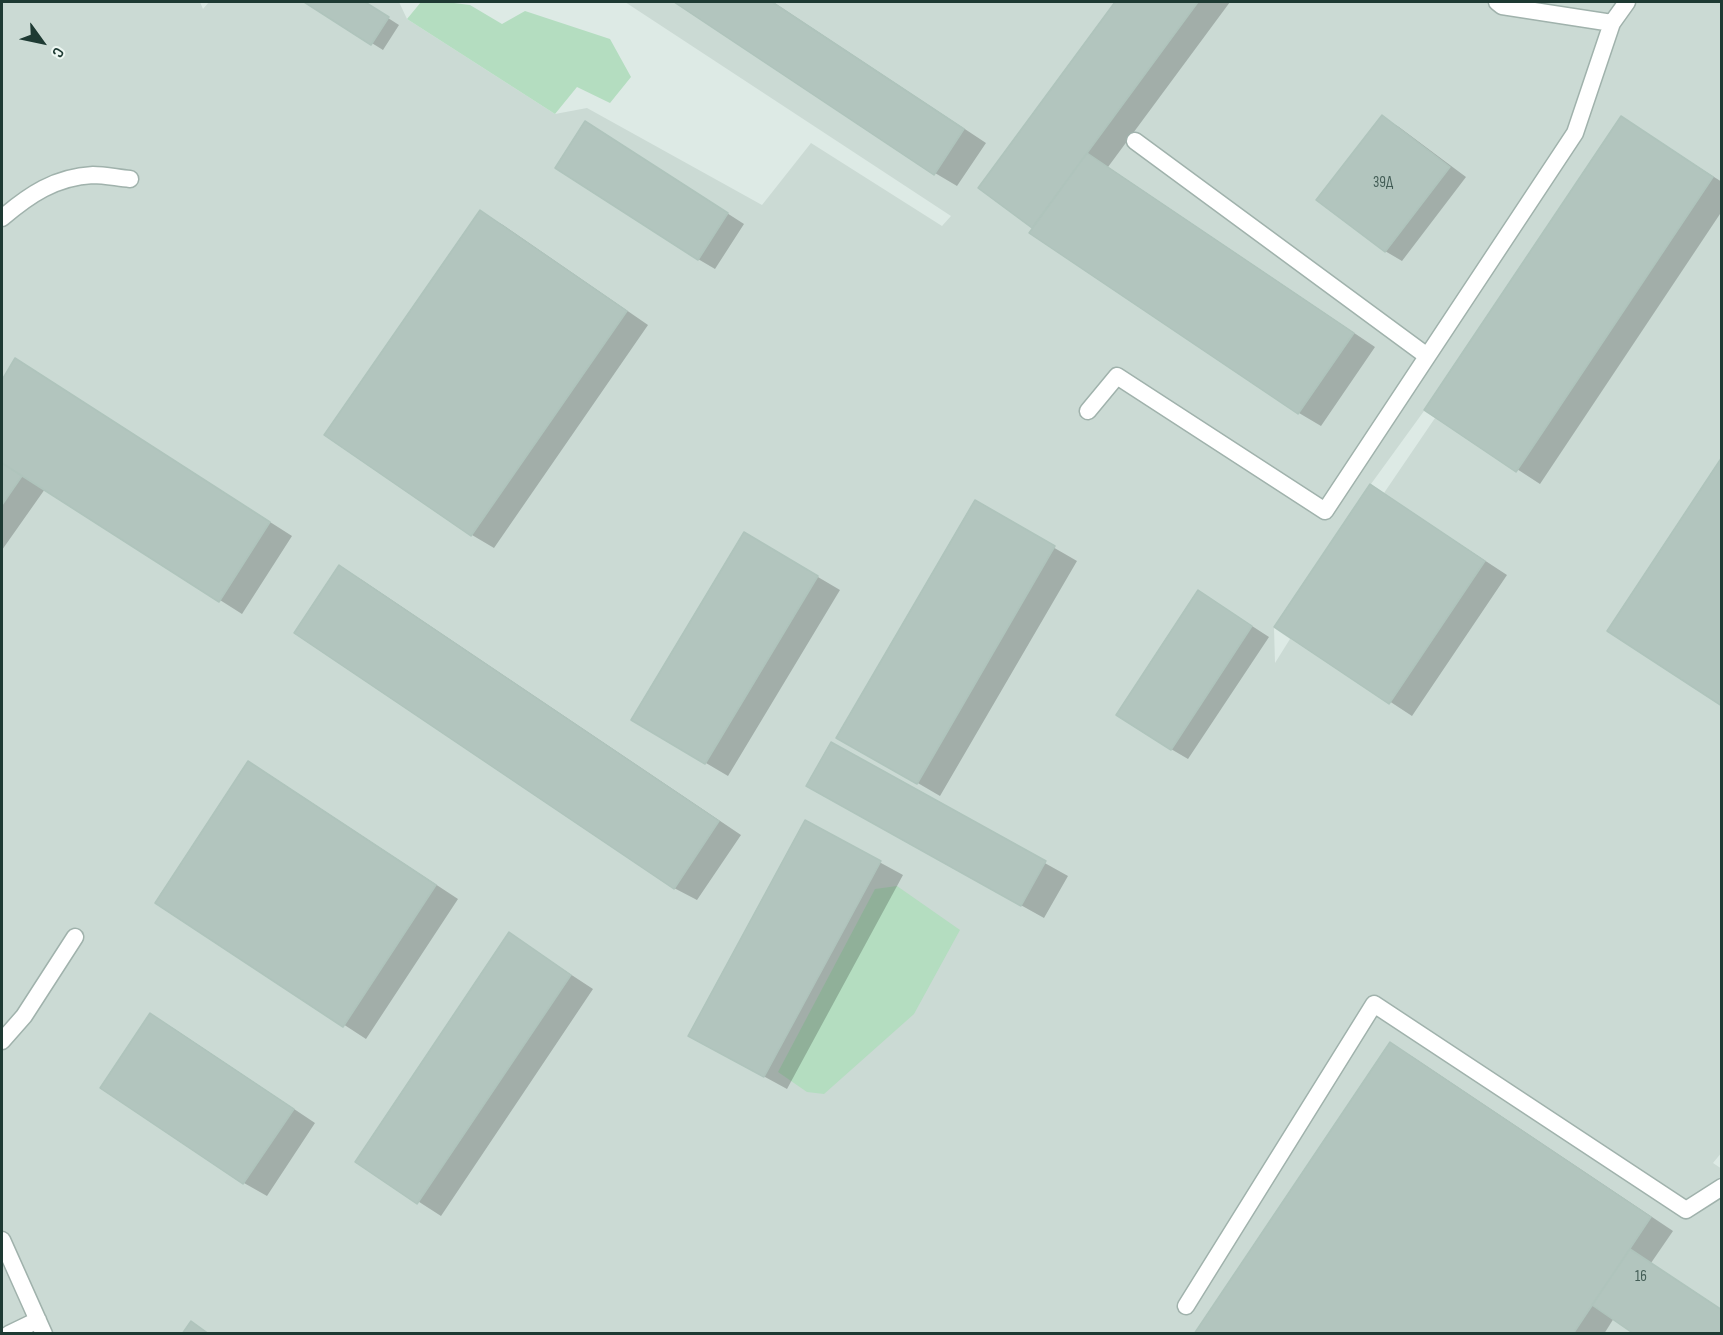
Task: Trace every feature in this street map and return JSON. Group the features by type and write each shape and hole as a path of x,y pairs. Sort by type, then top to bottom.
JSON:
{"lane":[{"path":"1497,2 1502,6 1612,23"},
{"path":"1088,411 1117,376 1325,511 1575,133 1612,23 1627,2"},
{"path":"1135,141 1427,356"},
{"path":"2,218 29,195 57,182 93,175 130,179"},
{"path":"2,1041 24,1016 75,937"},
{"path":"1186,1306 1374,1004 1686,1210 1722,1187"},
{"path":"2,1240 41,1327 9,1334"}],"shaded area":[{"path":"2,2 200,2 203,9 209,2 399,2 407,19 555,114 587,108 762,205 811,143 942,226 951,216 625,2 1721,2 1722,1152 1713,1163 1722,1169 1721,1333 2,1334","holes":["1424,411 1435,418 1384,493 1371,484","1274,628 1290,639 1275,663"]}],"green space":[{"path":"421,2 470,5 502,24 525,11 610,39 631,77 610,103 577,87 555,114 407,19"},
{"path":"897,886 960,930 914,1014 824,1094 807,1092 778,1072 875,889"}],"building":[{"path":"304,2 365,2 389,17 371,45"},
{"path":"674,2 772,2 964,129 934,175"},
{"path":"1115,2 1198,2 1032,228 978,188"},
{"path":"1382,115 1450,167 1385,252 1316,200"},
{"path":"1621,116 1713,177 1516,472 1424,410"},
{"path":"585,121 728,213 698,260 555,168"},
{"path":"1087,153 1354,333 1298,414 1029,233"},
{"path":"480,210 627,311 471,536 324,435"},
{"path":"15,358 270,522 219,602 2,463 2,380"},
{"path":"1722,457 1722,706 1607,631"},
{"path":"2,463 22,476 2,505"},
{"path":"1370,484 1485,561 1389,704 1274,627"},
{"path":"975,500 1055,546 917,784 836,738"},
{"path":"744,532 818,576 705,764 631,720"},
{"path":"339,565 719,821 674,889 294,633"},
{"path":"1198,590 1252,626 1171,750 1116,715"},
{"path":"831,742 1046,861 1021,906 806,786"},
{"path":"248,761 436,885 343,1027 155,903"},
{"path":"805,820 881,861 764,1077 688,1036"},
{"path":"509,932 571,975 417,1204 355,1162"},
{"path":"150,1013 294,1109 243,1184 100,1088"},
{"path":"1390,1042 1651,1217 1573,1334 1194,1334"},
{"path":"1630,1249 1722,1310 1722,1334 1634,1334 1592,1305"},
{"path":"191,1321 209,1334 182,1334"}]}
